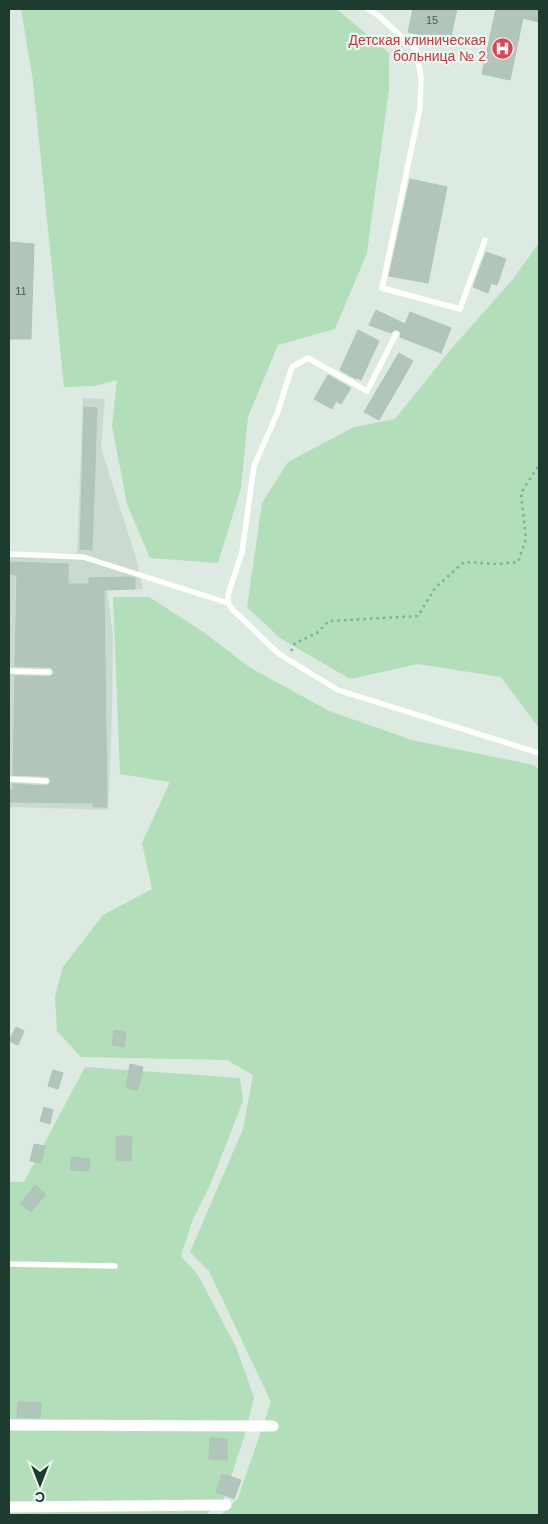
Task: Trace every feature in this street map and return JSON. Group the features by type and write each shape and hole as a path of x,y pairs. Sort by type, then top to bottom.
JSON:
{"street":[{"path":"9,1425 273,1426"},
{"path":"9,1508 226,1505"}],"lane":[{"path":"368,9 379,16 417,50 422,78 420,108 382,288 460,309 485,240"},
{"path":"396,334 367,391 308,358 292,367 277,414 254,466 242,552 228,595 228,603 279,654 338,690 539,753"},
{"path":"9,554 83,557 228,603"},
{"path":"9,671 49,672"},
{"path":"9,779 46,781"},
{"path":"9,1264 115,1266"}],"path":[{"path":"286,659 295,644 317,633 329,621 418,616 435,588 464,562 497,564 518,562 526,539 521,492 539,465"}],"shaded area":[{"path":"83,398 105,399 101,448 136,558 143,589 107,590 113,635 108,810 9,807 9,553 77,553"}],"green space":[{"path":"21,9 332,9 339,11 389,53 389,89 367,253 335,329 278,345 248,417 241,488 218,563 150,558 127,504 112,426 117,380 95,386 64,387 33,81"},
{"path":"539,243 539,728 501,677 418,664 350,679 280,638 247,607 262,503 288,462 354,427 395,419 452,348 513,279"},
{"path":"113,597 149,597 202,631 249,667 329,711 412,740 533,765 539,769 539,1515 221,1515 238,1498 271,1402 209,1271 190,1252 243,1129 253,1075 227,1060 81,1057 57,1031 55,996 63,967 103,915 152,889 142,843 170,782 120,774"},
{"path":"85,1067 240,1078 243,1101 211,1183 193,1219 181,1256 198,1275 236,1347 254,1397 245,1434 223,1501 205,1515 9,1515 9,1182 24,1182"}],"building":[{"name":"Детская клиническая больница № 2","path":"413,9 457,9 450,41 408,32"},
{"name":"Детская клиническая больница № 2","path":"496,9 539,9 539,22 523,18 510,80 482,74"},
{"path":"410,179 447,187 428,283 389,276"},
{"path":"9,242 34,244 31,339 9,339"},
{"path":"486,252 506,259 497,285 491,283 488,293 473,287"},
{"path":"376,310 405,324 410,312 451,328 441,353 400,337 401,333 398,330 394,330 391,333 369,325"},
{"path":"358,330 379,341 361,380 340,370"},
{"path":"399,353 413,361 379,420 364,412"},
{"path":"328,375 351,388 341,404 336,401 332,409 314,399"},
{"path":"84,407 97,408 92,550 80,549"},
{"path":"9,562 68,564 68,584 89,584 89,578 135,578 135,589 104,590 107,807 93,807 93,803 9,802 9,790 13,790 13,784 46,786 51,781 46,776 13,775 15,676 49,677 54,672 49,667 15,666 17,575 9,574"},
{"path":"16,1027 24,1031 18,1045 9,1041"},
{"path":"114,1030 126,1032 124,1047 112,1045"},
{"path":"130,1064 143,1067 138,1090 126,1088"},
{"path":"53,1070 63,1073 58,1089 48,1086"},
{"path":"44,1107 53,1110 50,1124 40,1121"},
{"path":"116,1136 132,1136 131,1161 116,1160"},
{"path":"34,1144 45,1146 41,1163 30,1161"},
{"path":"71,1157 90,1159 89,1171 70,1170"},
{"path":"35,1185 46,1194 31,1212 20,1204"},
{"path":"18,1402 41,1403 40,1418 17,1417"},
{"path":"210,1438 227,1439 227,1460 209,1459"},
{"path":"222,1474 241,1480 234,1499 216,1492"}],"place":[{"name":"Детская клиническая больница № 2","path":"502,48"}]}
